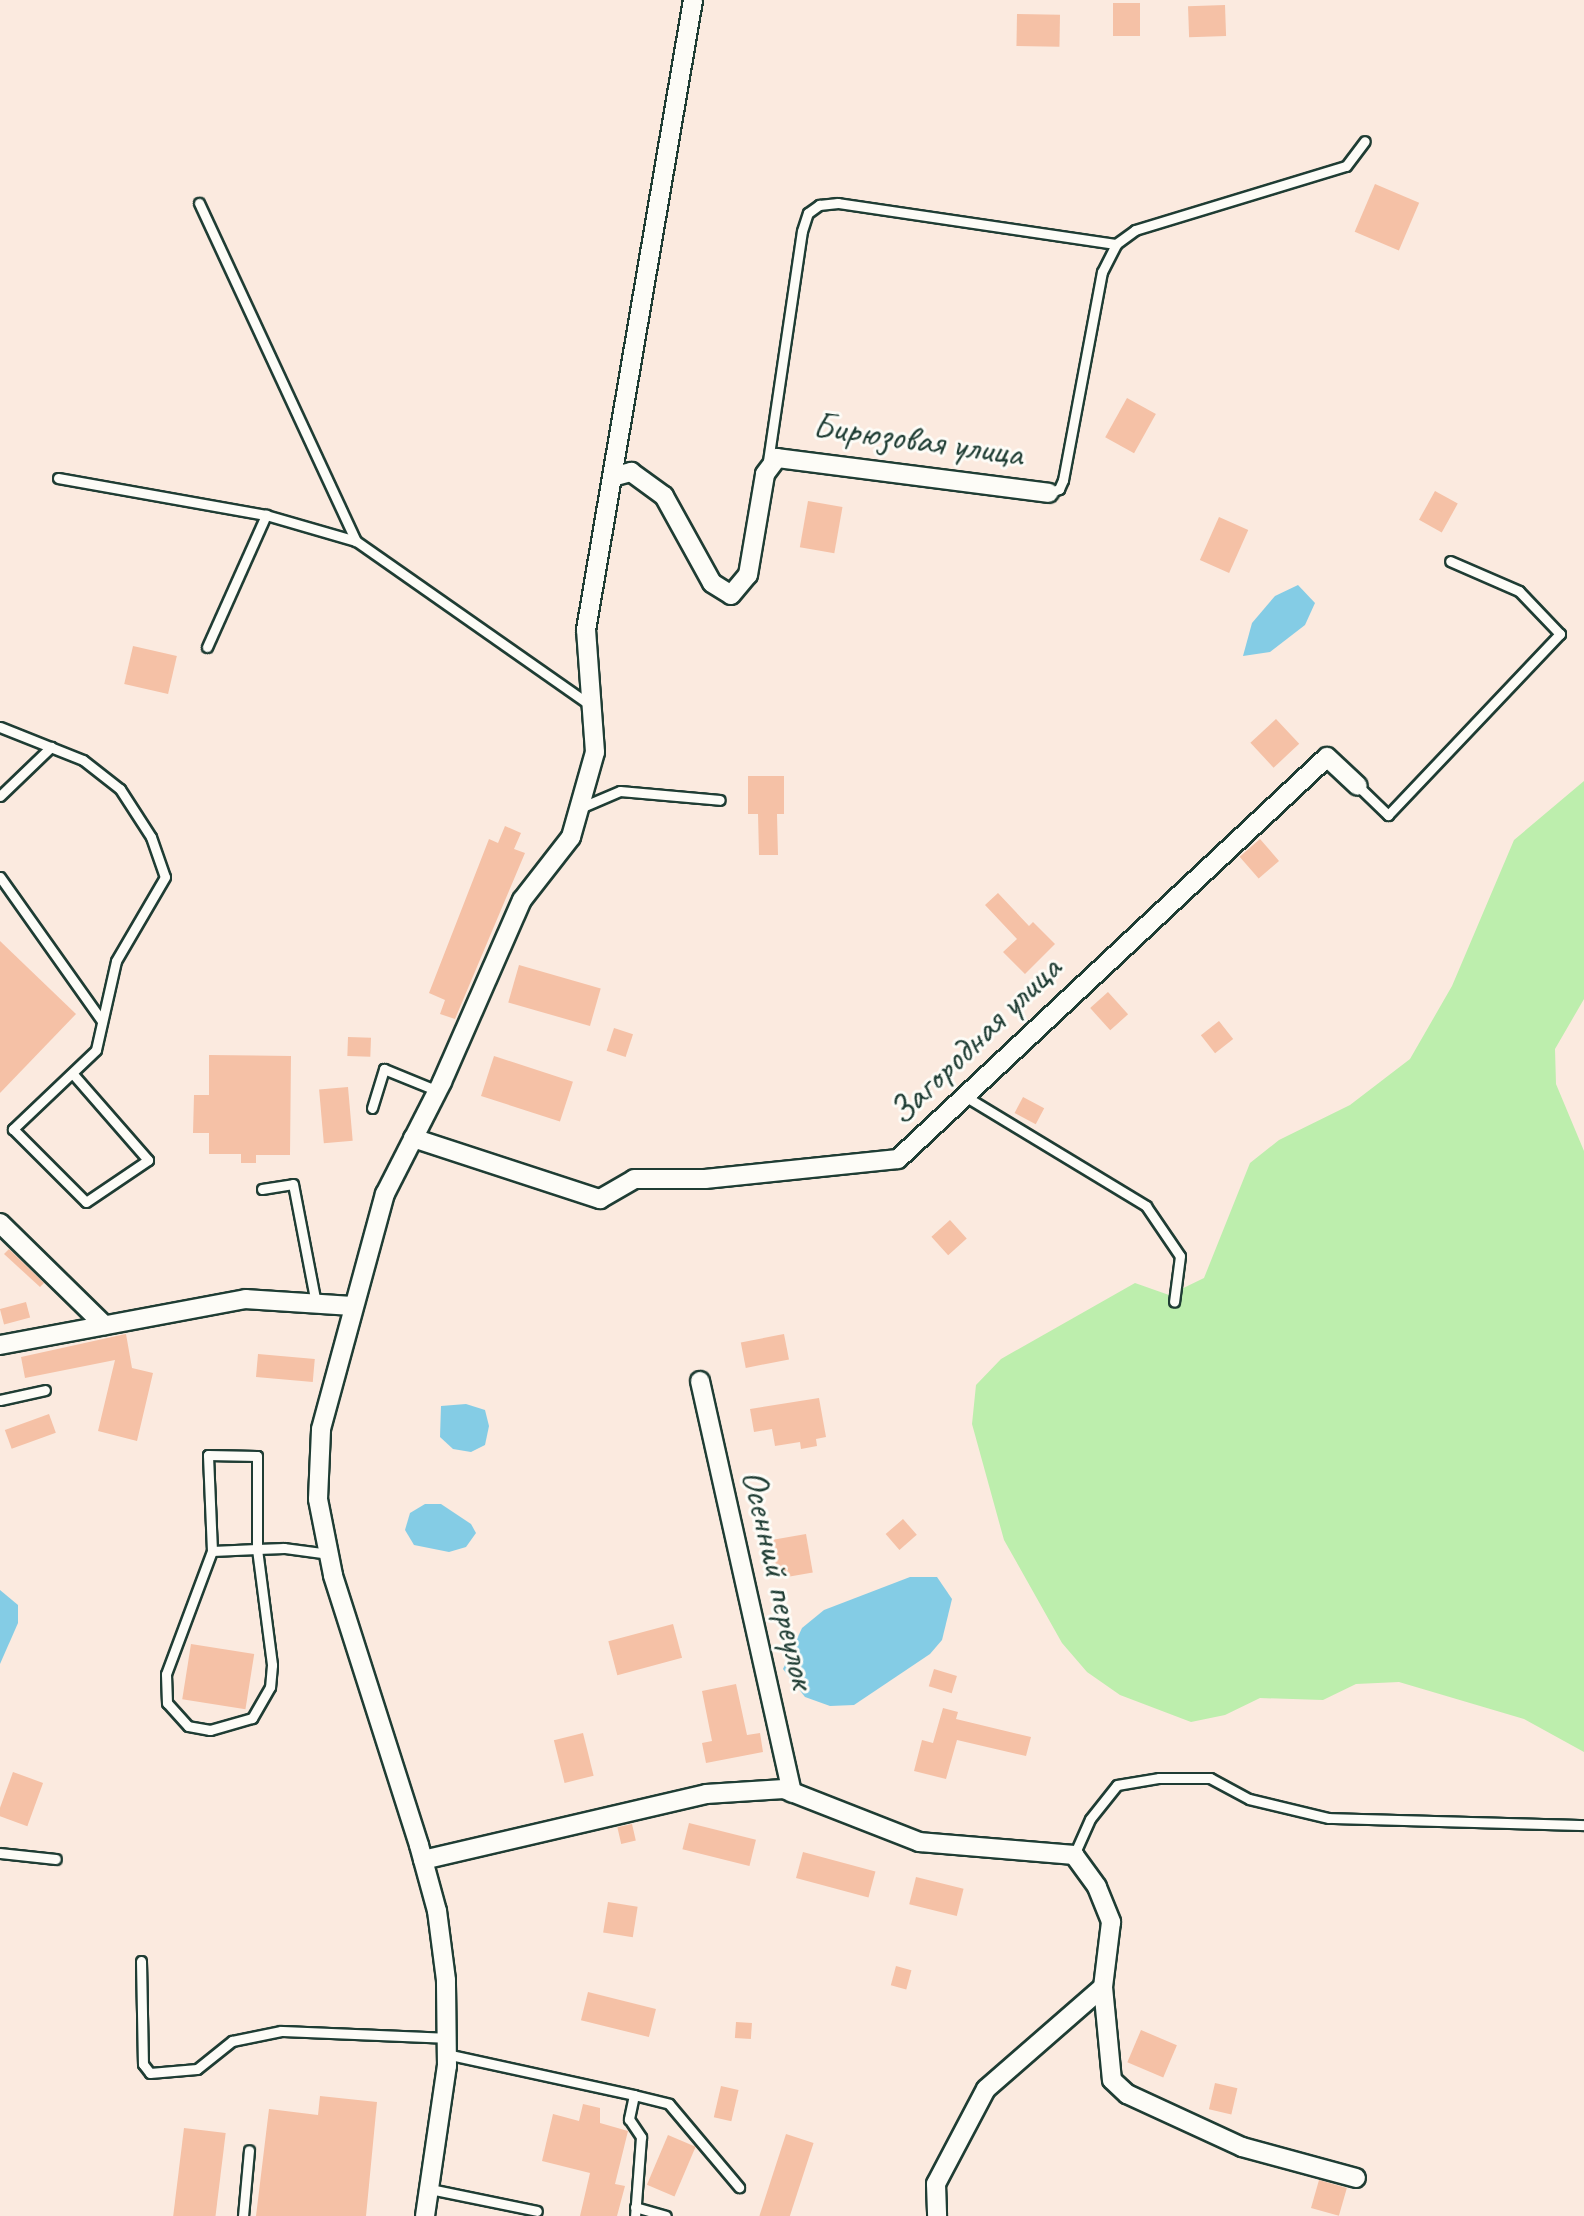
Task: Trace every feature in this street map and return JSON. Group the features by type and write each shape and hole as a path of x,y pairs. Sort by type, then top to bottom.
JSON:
{"street":[{"path":"425,2216 446,2046 446,1980 423,1860 329,1554 318,1499 321,1429 351,1306 385,1194 438,1091 522,900 571,837 595,752 586,630 693,0"},
{"name":"Бирюзовая улица","path":"612,477 631,472 664,496 712,583 731,595 748,575 768,465 786,455 1049,493"},
{"name":"Загородная улица","path":"413,1138 600,1199 634,1179 705,1179 898,1159 1327,757 1358,786"},
{"path":"0,1223 104,1325"},
{"path":"0,1345 246,1299 351,1306"},
{"name":"Осенний переулок","path":"700,1381 792,1793"},
{"path":"423,1860 706,1794 792,1793 919,1842 1074,1855 1097,1887 1111,1922 1103,1987 1112,2080 1127,2094 1242,2147 1356,2178"},
{"path":"937,2216 936,2184 986,2089 1103,1987"}],"lane":[{"path":"1049,493 1059,489 1063,480 1102,272 1116,244 1135,230 1346,166 1365,141"},
{"path":"199,203 356,541"},
{"path":"768,465 802,231 808,213 819,205 838,203 1116,244"},
{"path":"58,478 266,515 356,541 592,706"},
{"path":"207,647 266,515"},
{"path":"1358,786 1388,815 1560,634 1519,591 1450,561"},
{"path":"0,727 83,760 120,789 151,837 165,877 116,961 96,1050 13,1129 86,1202 148,1160 73,1074"},
{"path":"0,796 51,747"},
{"path":"580,808 620,791 720,800"},
{"path":"0,877 102,1021"},
{"path":"372,1108 384,1069 438,1091"},
{"path":"963,1095 1146,1206 1180,1256 1174,1302"},
{"path":"262,1189 293,1184 316,1304"},
{"path":"0,1400 45,1390"},
{"path":"208,1455 257,1456 257,1549 272,1665 270,1687 252,1718 210,1730 188,1726 167,1703 166,1674 212,1551 208,1455"},
{"path":"212,1551 257,1549 329,1554"},
{"path":"1074,1855 1090,1819 1117,1785 1159,1778 1210,1778 1249,1799 1329,1818 1584,1825"},
{"path":"0,1853 56,1859"},
{"path":"141,1961 143,2064 150,2073 197,2069 232,2041 281,2031 446,2046 669,2104 739,2187"},
{"path":"634,2095 629,2119 641,2137 635,2212 666,2216"},
{"path":"243,2216 249,2150"},
{"path":"430,2189 537,2211"}],"green space":[{"path":"1584,781 1584,999 1555,1049 1556,1084 1584,1151 1584,1752 1524,1719 1399,1682 1356,1684 1323,1700 1260,1698 1225,1715 1191,1722 1120,1695 1087,1672 1062,1643 1004,1540 972,1424 976,1385 1001,1359 1135,1283 1169,1295 1204,1278 1250,1163 1279,1140 1350,1105 1410,1059 1452,986 1514,840"}],"water":[{"path":"1298,585 1315,603 1305,625 1270,652 1243,656 1252,623 1275,596"},
{"path":"466,1404 485,1410 489,1426 485,1445 471,1452 453,1449 440,1437 441,1406"},
{"path":"425,1504 441,1504 471,1524 476,1533 466,1547 449,1552 414,1545 405,1530 410,1513"},
{"path":"910,1577 937,1577 952,1599 942,1640 930,1654 854,1705 830,1706 805,1697 783,1669 802,1628 824,1610"},
{"path":"0,1590 18,1605 18,1623 0,1664"}],"building":[{"path":"1113,3 1140,3 1140,36 1113,36"},
{"path":"1225,5 1226,36 1189,37 1188,6"},
{"path":"1017,14 1060,15 1059,47 1016,46"},
{"path":"1375,184 1419,203 1399,251 1355,232"},
{"path":"1127,398 1156,414 1134,453 1105,437"},
{"path":"1435,491 1458,504 1442,532 1419,520"},
{"path":"808,501 842,507 834,553 800,547"},
{"path":"1219,517 1248,530 1229,573 1200,560"},
{"path":"133,646 177,656 168,694 124,684"},
{"path":"1276,719 1299,744 1274,768 1250,743"},
{"path":"748,776 784,776 784,814 777,814 778,855 759,855 758,814 748,814"},
{"path":"505,826 521,833 514,849 525,853 455,1019 440,1014 445,1000 429,993 489,839 498,843"},
{"path":"1260,839 1279,861 1259,879 1240,857"},
{"path":"998,893 1029,926 1033,922 1055,944 1025,974 1003,952 1017,939 985,905"},
{"path":"0,941 76,1014 0,1093"},
{"path":"519,965 601,988 590,1026 508,1002"},
{"path":"1108,992 1128,1014 1110,1030 1090,1008"},
{"path":"1219,1021 1233,1039 1215,1053 1201,1035"},
{"path":"614,1028 633,1034 626,1057 607,1051"},
{"path":"348,1037 371,1038 370,1057 347,1056"},
{"path":"209,1055 291,1056 290,1155 256,1155 256,1163 241,1163 241,1154 209,1154 209,1133 193,1133 194,1095 209,1095"},
{"path":"494,1056 573,1082 560,1122 481,1096"},
{"path":"348,1087 353,1141 324,1143 319,1090"},
{"path":"1023,1097 1044,1108 1036,1124 1015,1113"},
{"path":"950,1220 967,1239 948,1255 931,1237"},
{"path":"9,1249 44,1283 40,1287 4,1254"},
{"path":"26,1302 30,1317 4,1324 0,1309"},
{"path":"126,1334 132,1368 153,1373 137,1441 98,1431 115,1360 25,1378 21,1357"},
{"path":"784,1334 789,1360 746,1368 741,1342"},
{"path":"258,1354 315,1359 313,1382 256,1377"},
{"path":"819,1398 826,1437 816,1439 817,1446 801,1449 800,1442 775,1446 772,1429 754,1432 750,1409"},
{"path":"49,1414 56,1433 12,1449 5,1430"},
{"path":"903,1519 917,1535 899,1550 886,1534"},
{"path":"806,1534 813,1572 778,1578 772,1540"},
{"path":"673,1624 682,1658 617,1675 608,1641"},
{"path":"191,1644 254,1654 245,1709 182,1699"},
{"path":"934,1669 957,1676 952,1693 929,1686"},
{"path":"736,1684 747,1735 760,1733 763,1752 706,1763 702,1743 712,1741 702,1691"},
{"path":"943,1708 958,1712 956,1719 1031,1737 1026,1756 957,1740 946,1779 914,1771 922,1740 933,1743"},
{"path":"583,1733 594,1776 565,1783 554,1740"},
{"path":"13,1772 43,1783 27,1826 0,1816"},
{"path":"689,1823 756,1840 749,1866 682,1849"},
{"path":"632,1824 636,1841 621,1844 617,1827"},
{"path":"803,1852 875,1871 868,1897 796,1878"},
{"path":"916,1877 964,1889 957,1916 909,1904"},
{"path":"608,1902 638,1907 633,1937 603,1933"},
{"path":"896,1966 911,1970 906,1989 891,1985"},
{"path":"588,1992 656,2009 649,2037 581,2020"},
{"path":"736,2022 752,2023 751,2039 735,2038"},
{"path":"1141,2030 1177,2045 1163,2077 1127,2062"},
{"path":"1215,2083 1237,2088 1231,2114 1209,2109"},
{"path":"721,2086 739,2090 731,2121 714,2117"},
{"path":"320,2096 377,2102 366,2216 256,2216 269,2109 318,2115"},
{"path":"583,2104 600,2108 600,2123 628,2131 615,2184 625,2186 617,2216 580,2216 590,2173 542,2161 553,2114 579,2121"},
{"path":"184,2128 226,2133 216,2216 173,2216"},
{"path":"786,2134 814,2143 790,2216 759,2216"},
{"path":"668,2135 696,2147 675,2196 647,2185"},
{"path":"1319,2180 1347,2188 1339,2216 1311,2208"}]}
